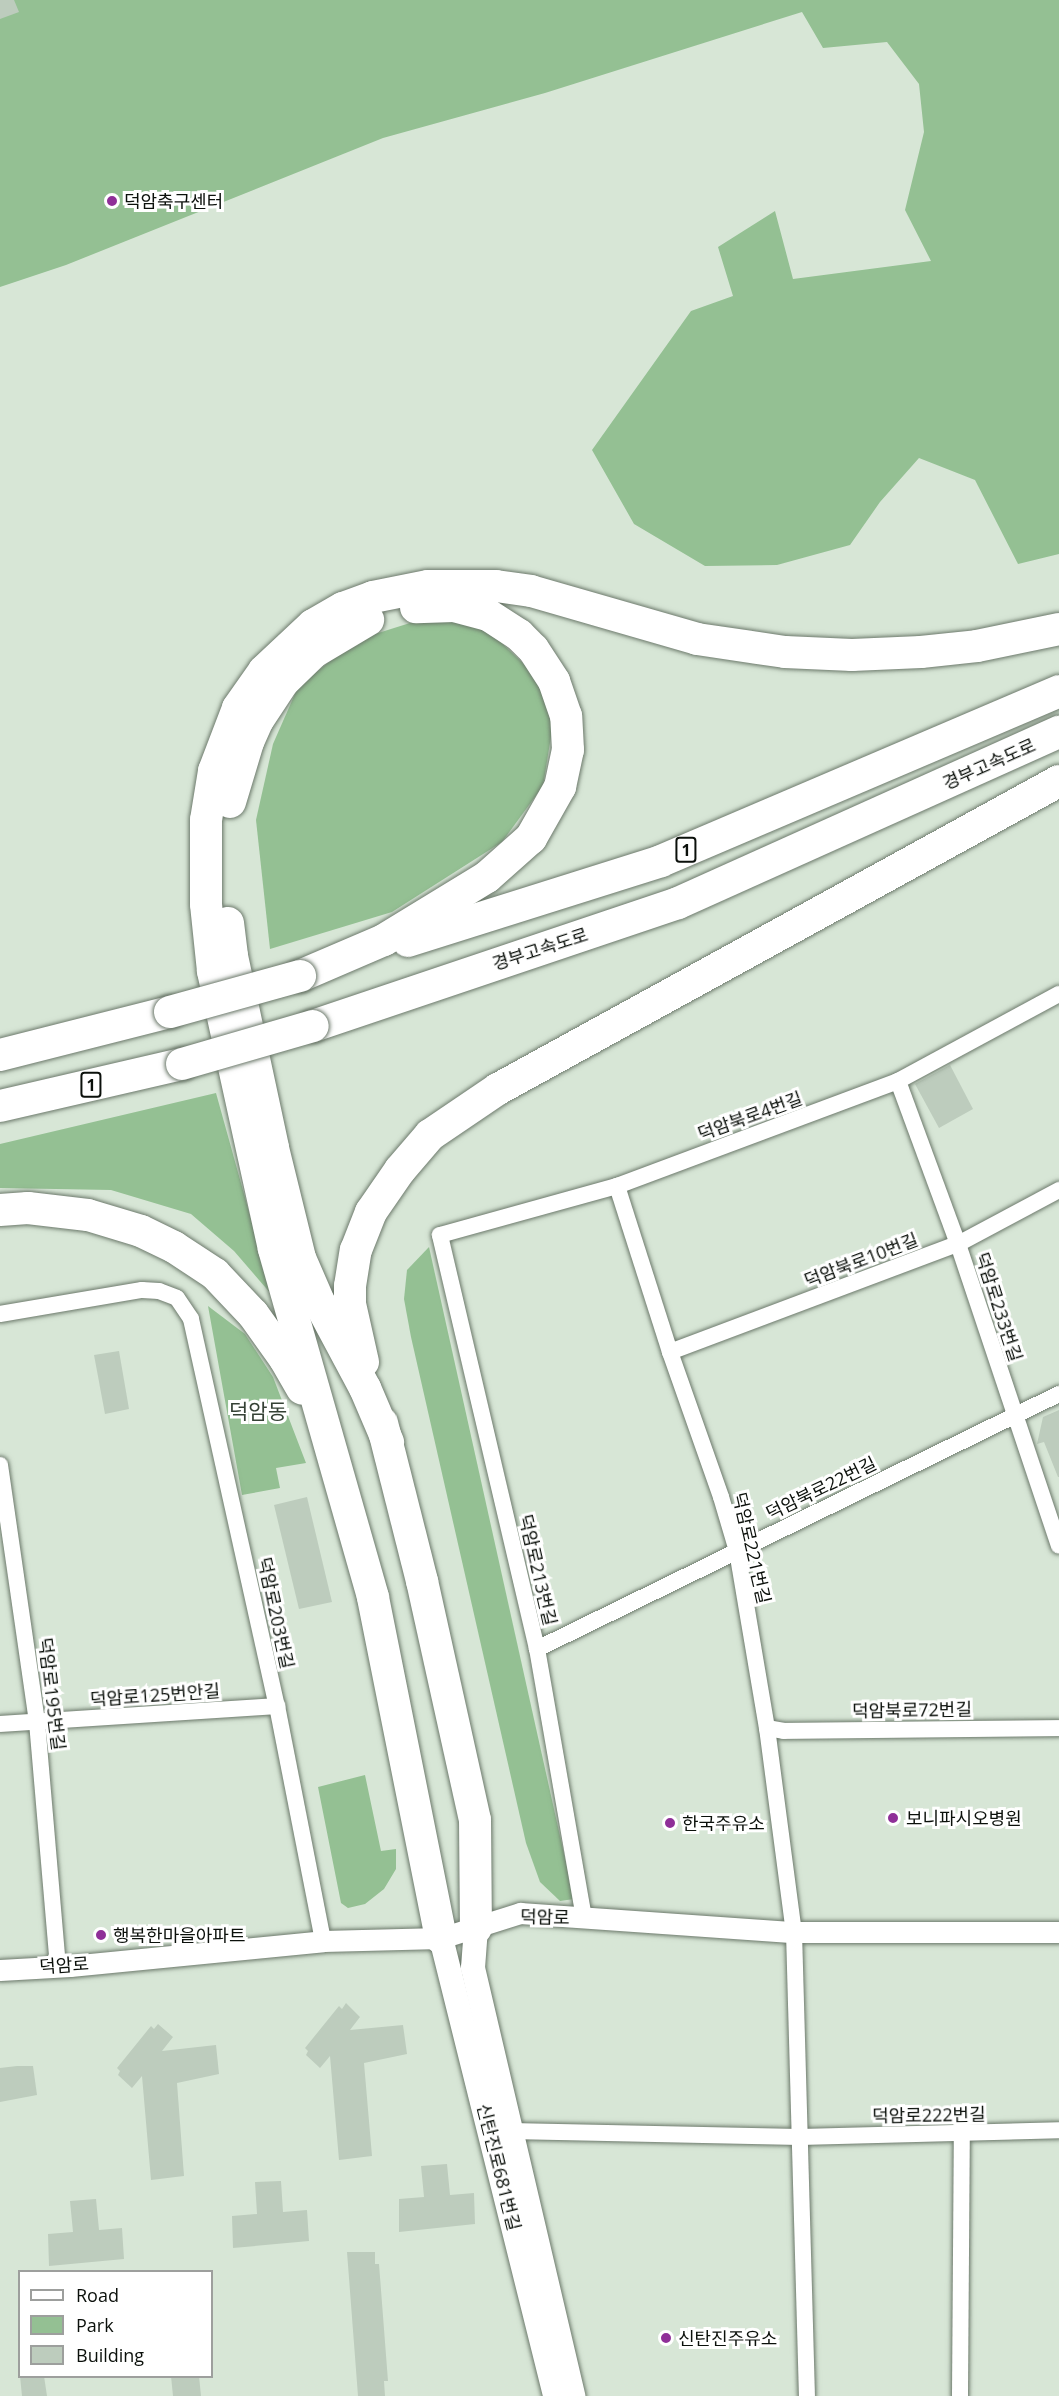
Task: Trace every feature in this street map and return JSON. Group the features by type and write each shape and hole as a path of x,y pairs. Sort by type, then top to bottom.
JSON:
{"highway":[{"path":"441,1938 373,1597 274,1249 220,1010 208,937 205,847 212,782 221,750 238,708 264,671 306,631 327,616 373,597 428,586 496,586 531,591 697,639 785,652 852,655 921,652 977,646 1059,629"},
{"path":"300,976 384,940 471,889 519,851 543,821 560,788 565,770 568,750 566,716 554,681 544,665 519,635 488,615 454,606 420,606 367,621 323,645 283,682 258,720 239,764 228,816 225,879 232,956 296,1240 319,1302 365,1388 388,1442"},
{"name":"1","path":"0,1055 171,1012 300,976 661,861 1059,691"},
{"name":"경부고속도로","path":"0,1106 182,1064 313,1026 678,903 1059,732"},
{"path":"476,1928 475,1820 422,1581 388,1442 353,1324 350,1286 352,1268 361,1234 371,1212 400,1170 430,1135 477,1101 1059,781"},
{"path":"0,1210 28,1208 88,1215 141,1232 195,1260 232,1291 270,1337 315,1412 328,1439"}],"main road":[{"name":"신탄진로681번길","path":"476,1928 473,1968 573,2396"},
{"name":"신탄진로681번길","path":"441,1938 555,2396"}],"street":[{"name":"덕암북로4번길","path":"440,1235 617,1186 898,1082 1059,994"},
{"name":"덕암로233번길","path":"898,1082 958,1244 1059,1546"},
{"name":"덕암로221번길","path":"617,1186 670,1352 722,1497 736,1551 767,1728 794,1932"},
{"name":"덕암북로10번길","path":"670,1352 958,1244 1059,1190"},
{"name":"덕암로213번길","path":"440,1235 537,1649 585,1918"},
{"name":"덕암로203번길","path":"0,1314 142,1290 159,1291 177,1298 191,1319 277,1706 323,1941"},
{"name":"덕암북로22번길","path":"537,1649 1059,1394"},
{"name":"덕암로195번길","path":"0,1465 37,1722 58,1966"},
{"name":"덕암로125번안길","path":"0,1724 277,1706"},
{"name":"덕암북로72번길","path":"767,1728 784,1731 1059,1728"},
{"name":"덕암로","path":"0,1970 323,1941 441,1938 520,1913 794,1932 1059,1932"},
{"path":"794,1932 807,2396"},
{"name":"덕암로222번길","path":"800,2137 1059,2130"},
{"name":"신탄진로681번길","path":"510,2131 800,2137"},
{"path":"960,2396 962,2134"}],"green space":[{"path":"0,0 1059,0 1059,554 1018,564 975,480 919,458 880,502 850,545 777,565 705,566 634,524 592,450 691,311 733,296 718,247 775,211 793,279 931,261 905,210 924,132 919,84 887,42 823,48 802,12 545,93 383,138 66,265 0,287"},
{"path":"429,617 486,628 533,673 554,718 543,786 502,842 392,912 270,949 256,820 273,744 298,687 356,640"},
{"path":"216,1093 272,1295 234,1251 191,1214 111,1190 0,1188 0,1144"},
{"path":"429,1247 574,1899 560,1901 540,1882 526,1843 411,1337 404,1299 407,1270"},
{"path":"208,1306 245,1334 273,1377 306,1463 276,1468 280,1488 242,1495"},
{"path":"365,1775 381,1851 396,1849 396,1869 384,1889 365,1904 348,1908 341,1903 318,1787"}],"building":[{"path":"0,0 14,0 19,12 0,19"},
{"path":"950,1065 973,1109 939,1128 915,1084"},
{"path":"119,1351 129,1409 105,1414 94,1355"},
{"path":"1059,1410 1058,1477 1044,1442 1037,1444 1043,1417"},
{"path":"307,1497 332,1602 299,1609 274,1505"},
{"path":"346,2003 360,2017 350,2030 403,2025 407,2054 364,2063 372,2156 339,2160 330,2056 320,2068 306,2055 308,2051 305,2048 339,2006 342,2009"},
{"path":"158,2024 173,2037 162,2051 216,2045 219,2074 177,2083 184,2176 151,2180 142,2076 132,2088 118,2075 120,2071 117,2068 151,2026 154,2029"},
{"path":"33,2066 37,2095 0,2102 0,2068"},
{"path":"447,2164 450,2195 474,2193 475,2224 399,2232 399,2199 424,2197 421,2166"},
{"path":"281,2181 283,2212 307,2210 309,2241 233,2248 232,2216 257,2214 255,2182"},
{"path":"96,2199 99,2230 122,2228 124,2259 49,2266 48,2234 73,2232 70,2201"},
{"path":"347,2252 375,2252 375,2264 379,2264 388,2381 384,2381 385,2396 358,2396"},
{"path":"20,2378 44,2378 47,2396 22,2396"},
{"path":"171,2378 199,2378 201,2396 173,2396"}],"place":[{"name":"덕암축구센터","path":"112,201"},
{"name":"보니파시오병원","path":"893,1818"},
{"name":"한국주유소","path":"670,1823"},
{"name":"행복한마을아파트","path":"101,1935"},
{"name":"신탄진주유소","path":"666,2338"}],"district":[{"name":"덕암동","path":"258,1411"}]}
